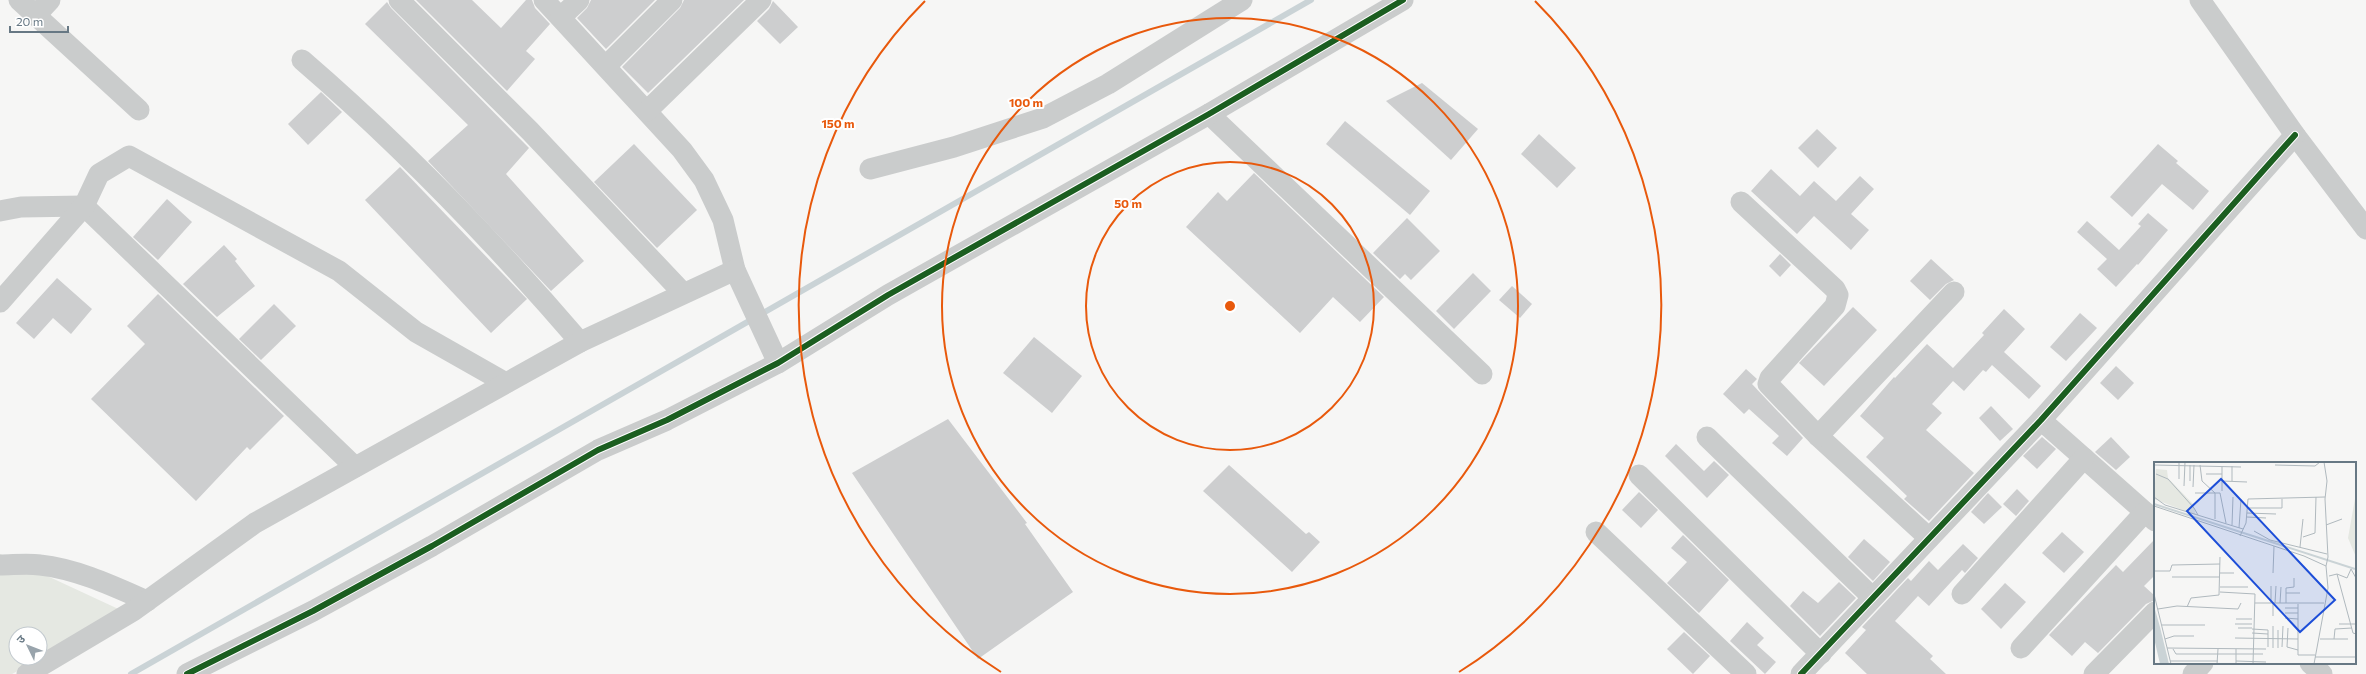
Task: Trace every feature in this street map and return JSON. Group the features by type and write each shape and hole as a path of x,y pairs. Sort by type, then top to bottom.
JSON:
{"street":[{"path":"19,0 139,110"},
{"path":"36,15 50,0"},
{"path":"399,0 530,131 682,293"},
{"path":"544,0 682,150 704,180 723,220 735,270 758,323 778,362"},
{"path":"561,17 579,0"},
{"path":"606,66 672,0"},
{"path":"647,111 761,0"},
{"path":"870,169 954,146 1043,118 1108,84 1242,0"},
{"path":"187,674 313,611 507,505 598,450 667,420 778,362 888,295 1209,114 1403,0"},
{"path":"2200,0 2295,135 2366,229"},
{"path":"302,60 405,153 493,243 580,342"},
{"path":"1209,114 1482,374"},
{"path":"1801,674 1872,597 2041,420 2295,135"},
{"path":"0,302 84,206 99,174 129,156 339,271 416,332 506,383"},
{"path":"1741,202 1835,289 1838,295 1835,306 1768,381 1772,389 1818,436 1929,538"},
{"path":"0,211 21,207 84,206 356,467"},
{"path":"27,674 147,601 255,523 580,342 682,293 735,270"},
{"path":"1818,436 1954,292"},
{"path":"2021,648 2150,517 2041,420"},
{"path":"1707,437 1872,597"},
{"path":"1962,594 2084,458"},
{"path":"1639,475 1821,654"},
{"path":"1596,532 1746,674"},
{"path":"0,565 40,565 72,572 111,584 147,601"},
{"path":"2094,674 2154,613"},
{"path":"2193,674 2202,664"},
{"path":"2311,664 2322,674"}],"shaded area":[{"path":"0,554 127,613 48,655 48,626 8,626 8,666 27,666 12,674 0,674"}],"building":[{"path":"416,0 472,0 501,28 526,0 532,0 535,8 550,24 526,51 535,59 507,91"},
{"path":"591,0 655,0 606,49 577,18 587,8"},
{"path":"684,0 744,0 648,93 622,67 680,8"},
{"path":"773,1 798,27 780,44 757,21 769,9"},
{"path":"387,2 391,8 529,148 506,174 584,261 551,291 428,161 468,125 365,24"},
{"path":"1422,83 1478,129 1451,160 1386,101"},
{"path":"321,92 342,112 308,145 288,124"},
{"path":"1345,121 1430,191 1410,215 1326,144"},
{"path":"1817,129 1837,148 1818,168 1798,148"},
{"path":"1539,134 1576,168 1557,188 1521,154"},
{"path":"634,144 697,210 657,248 594,182"},
{"path":"2158,144 2178,161 2176,163 2209,191 2193,210 2162,184 2132,217 2110,197"},
{"path":"400,167 527,299 491,333 365,200"},
{"path":"1771,169 1800,196 1814,181 1836,201 1860,176 1874,189 1851,214 1869,230 1851,250 1814,216 1797,234 1751,191"},
{"path":"1254,173 1384,297 1360,322 1333,297 1300,333 1186,227 1218,192 1227,201"},
{"path":"167,199 192,222 158,260 133,237"},
{"path":"2148,213 2168,230 2138,265 2137,264 2116,287 2097,269 2107,259 2077,232 2087,221 2119,250 2141,226 2138,224"},
{"path":"1407,218 1440,251 1411,280 1405,274 1400,279 1373,253"},
{"path":"224,245 237,259 235,261 255,286 217,317 183,284"},
{"path":"1780,254 1791,265 1780,277 1769,266"},
{"path":"1931,259 1954,280 1946,284 1930,300 1910,281"},
{"path":"1473,273 1491,291 1454,329 1436,311"},
{"path":"57,278 92,309 71,334 53,318 34,339 16,323"},
{"path":"1512,286 1532,304 1520,318 1499,300"},
{"path":"158,294 284,416 250,450 247,447 196,501 91,399 145,344 127,326"},
{"path":"274,304 296,326 261,360 239,339"},
{"path":"1853,307 1877,330 1824,386 1799,363"},
{"path":"2004,309 2025,329 2004,352 2041,386 2029,399 1992,365 1986,372 1983,370 1964,391 1953,381 1932,404 1942,413 1926,430 1974,473 1929,521 1904,499 1907,496 1866,457 1884,438 1860,416 1894,377 1895,378 1927,344 1953,368 1984,335 1982,333"},
{"path":"2080,313 2097,328 2066,361 2050,347"},
{"path":"1034,337 1082,376 1052,413 1003,373"},
{"path":"2116,366 2134,383 2118,400 2100,383"},
{"path":"1746,369 1757,379 1752,384 1803,438 1787,456 1772,443 1779,436 1749,409 1744,414 1723,394"},
{"path":"1991,406 2013,429 2000,441 1979,418"},
{"path":"948,419 1027,523 1025,524 1073,592 978,659 852,473"},
{"path":"2042,437 2056,449 2037,469 2023,456"},
{"path":"2111,437 2130,457 2116,470 2095,452"},
{"path":"1676,444 1704,471 1714,461 1729,475 1707,498 1665,456"},
{"path":"1229,465 1306,534 1309,532 1320,542 1292,572 1203,491"},
{"path":"2017,489 2029,501 2016,516 2003,504"},
{"path":"1639,492 1658,510 1641,528 1622,510"},
{"path":"1988,493 2002,507 1984,524 1971,512"},
{"path":"2062,532 2084,552 2064,573 2042,553"},
{"path":"1683,535 1729,580 1699,613 1667,583 1687,562 1671,548"},
{"path":"1864,539 1890,562 1873,581 1848,557"},
{"path":"2154,540 2154,576 2144,586 2154,595 2154,600 2146,604 2098,653 2085,642 2072,656 2049,635 2116,565 2123,572"},
{"path":"1963,544 1978,558 1965,573 1962,570 1929,606 1918,596 1895,621 1933,656 1930,659 1946,674 1867,674 1845,653 1866,630 1862,627 1908,578 1911,581 1929,561 1938,570"},
{"path":"1839,582 1856,598 1820,636 1790,606 1803,591 1818,603"},
{"path":"2005,583 2026,602 2001,629 1981,609"},
{"path":"1747,622 1764,638 1757,645 1776,662 1765,674 1730,641"},
{"path":"1684,632 1710,656 1693,674 1667,649"}],"waterway":[{"path":"131,674 1311,0"}],"cycle path":[{"path":"187,674 313,611 432,546 598,450 667,420 778,363 888,295 1209,114 1403,0"},
{"path":"1801,674 2041,420 2295,135"}]}
